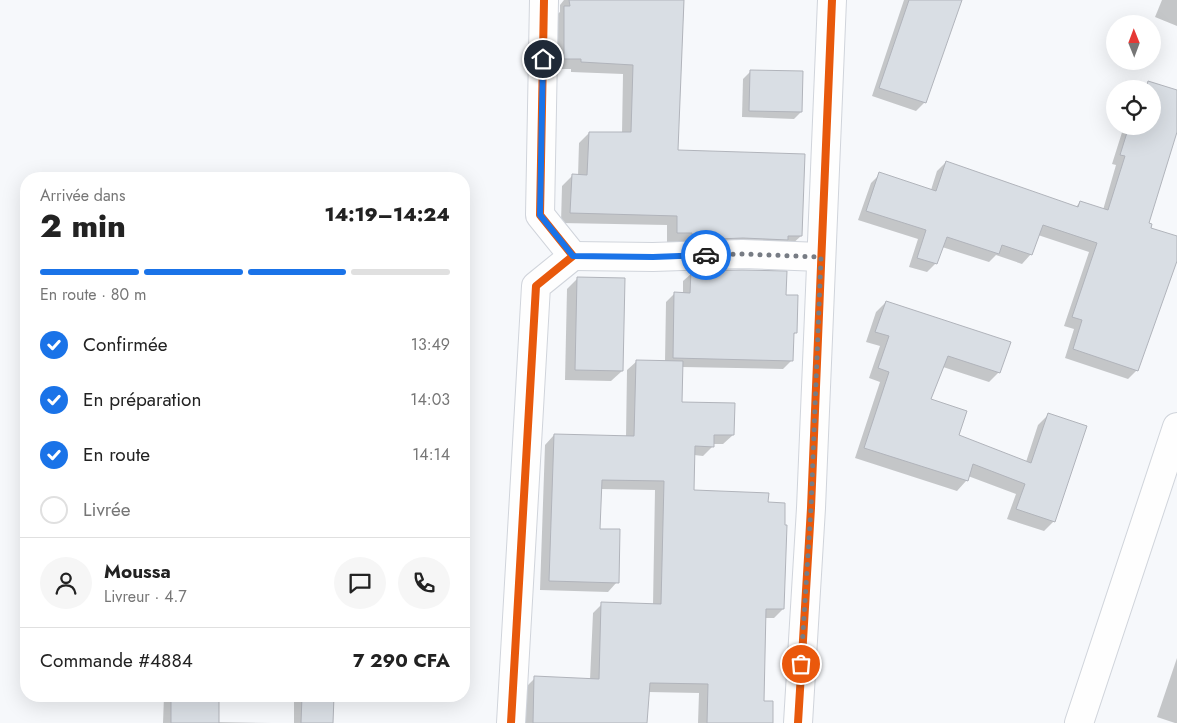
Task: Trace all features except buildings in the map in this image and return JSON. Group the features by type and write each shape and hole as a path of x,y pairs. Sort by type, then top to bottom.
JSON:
{"street":[{"path":"544,0 540,215 573,256"},
{"path":"798,723 811,508 832,0"},
{"path":"511,723 536,286 573,256 653,257 742,254 821,257"},
{"path":"1079,723 1177,427"}],"cycle path":[{"path":"511,723 536,286 573,256 540,215 544,0"},
{"path":"798,723 811,508 832,0"}],"way so far":[{"path":"706,255 742,254 821,257 811,508 801,664"}],"route":[{"path":"543,59 540,215 573,256 653,257 706,255"}]}
